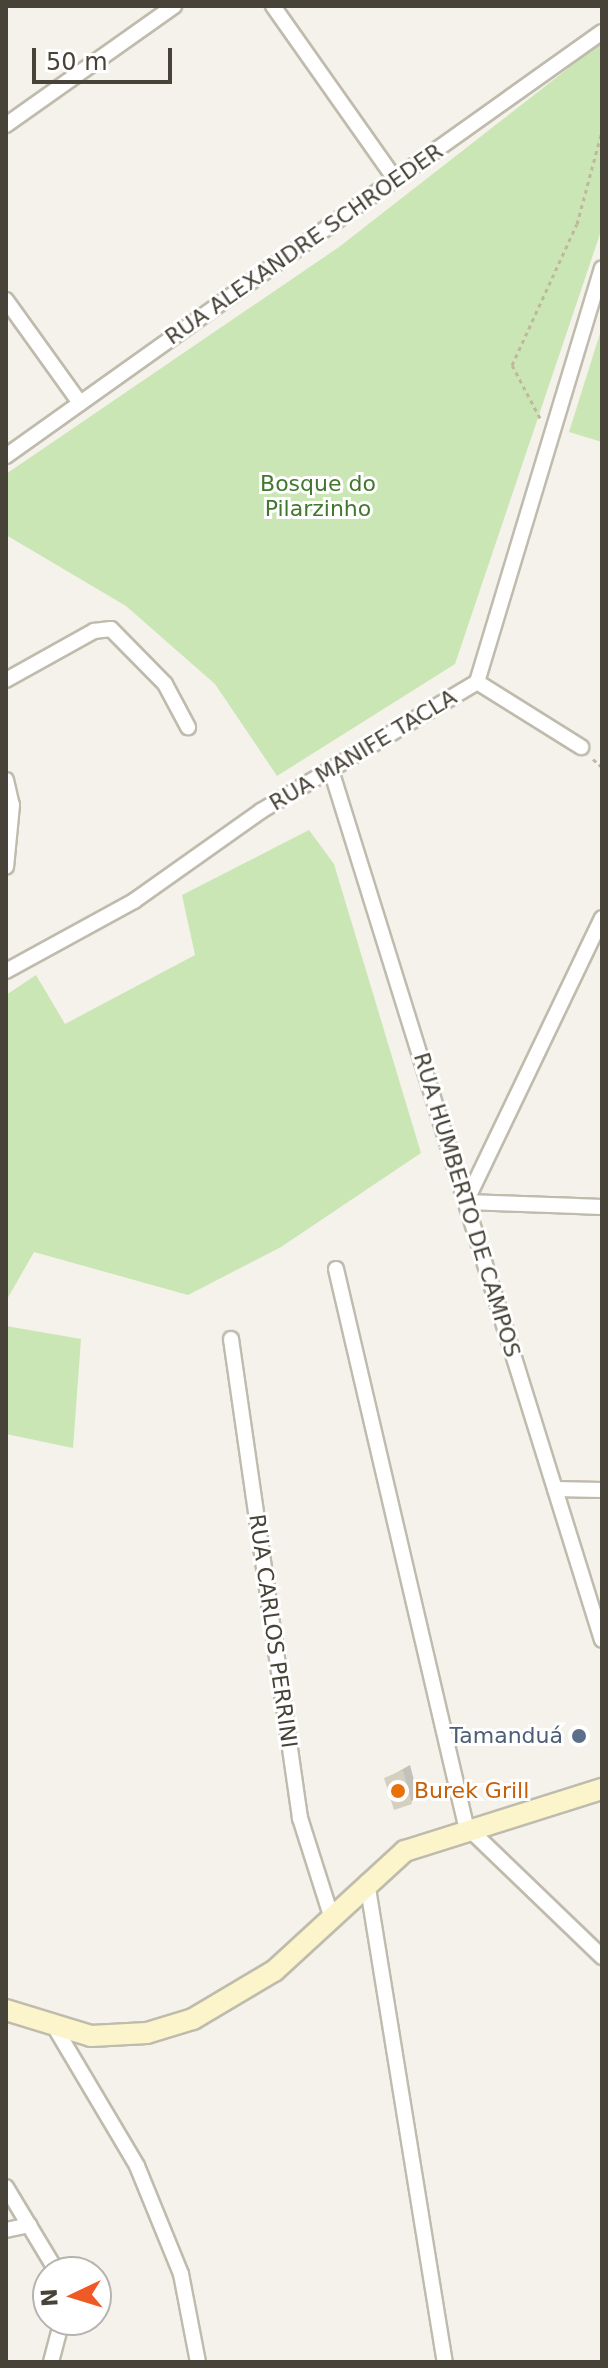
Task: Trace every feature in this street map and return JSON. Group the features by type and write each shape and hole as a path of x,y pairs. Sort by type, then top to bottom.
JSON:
{"main road":[{"path":"6,2010 57,2031 117,2037 193,2019 253,1986 405,1851 466,1826 602,1789"}],"street":[{"path":"6,125 174,6"},
{"path":"273,6 395,179"},
{"name":"RUA ALEXANDRE SCHROEDER","path":"6,456 602,32"},
{"name":"RUA MANIFE TACLA","path":"6,971 134,901 331,770 477,682 602,269"},
{"path":"6,300 80,403"},
{"path":"6,680 94,631 111,629 165,684 188,727"},
{"path":"477,682 581,747"},
{"name":"RUA HUMBERTO DE CAMPOS","path":"331,770 602,1640"},
{"path":"6,780 12,805 6,867"},
{"path":"602,918 466,1202 602,1207"},
{"path":"336,1269 466,1826 602,1957"},
{"name":"RUA CARLOS PERRINI","path":"231,1339 300,1818 332,1919"},
{"path":"555,1489 602,1490"},
{"path":"367,1882 445,2362"},
{"path":"57,2031 137,2166 181,2274 198,2362"},
{"path":"6,2187 47,2256"},
{"path":"6,2230 29,2225"},
{"path":"51,2362 58,2336"}],"path":[{"path":"552,434 522,395 512,365 577,224 602,131"}],"green space":[{"name":"Bosque do Pilarzinho","path":"602,42 602,228 455,664 277,776 215,684 126,606 6,535 6,474 339,247"},
{"path":"602,327 602,442 569,432"},
{"path":"309,830 334,864 421,1153 281,1247 188,1295 34,1252 6,1301 6,995 36,975 65,1024 195,955 182,895"},
{"path":"6,1326 81,1339 73,1448 6,1434"}],"building":[{"name":"Burek Grill","path":"403,1770 412,1804 394,1810 384,1778"}],"place":[{"name":"Tamanduá","path":"579,1736"},
{"name":"Burek Grill","path":"398,1791"}]}
